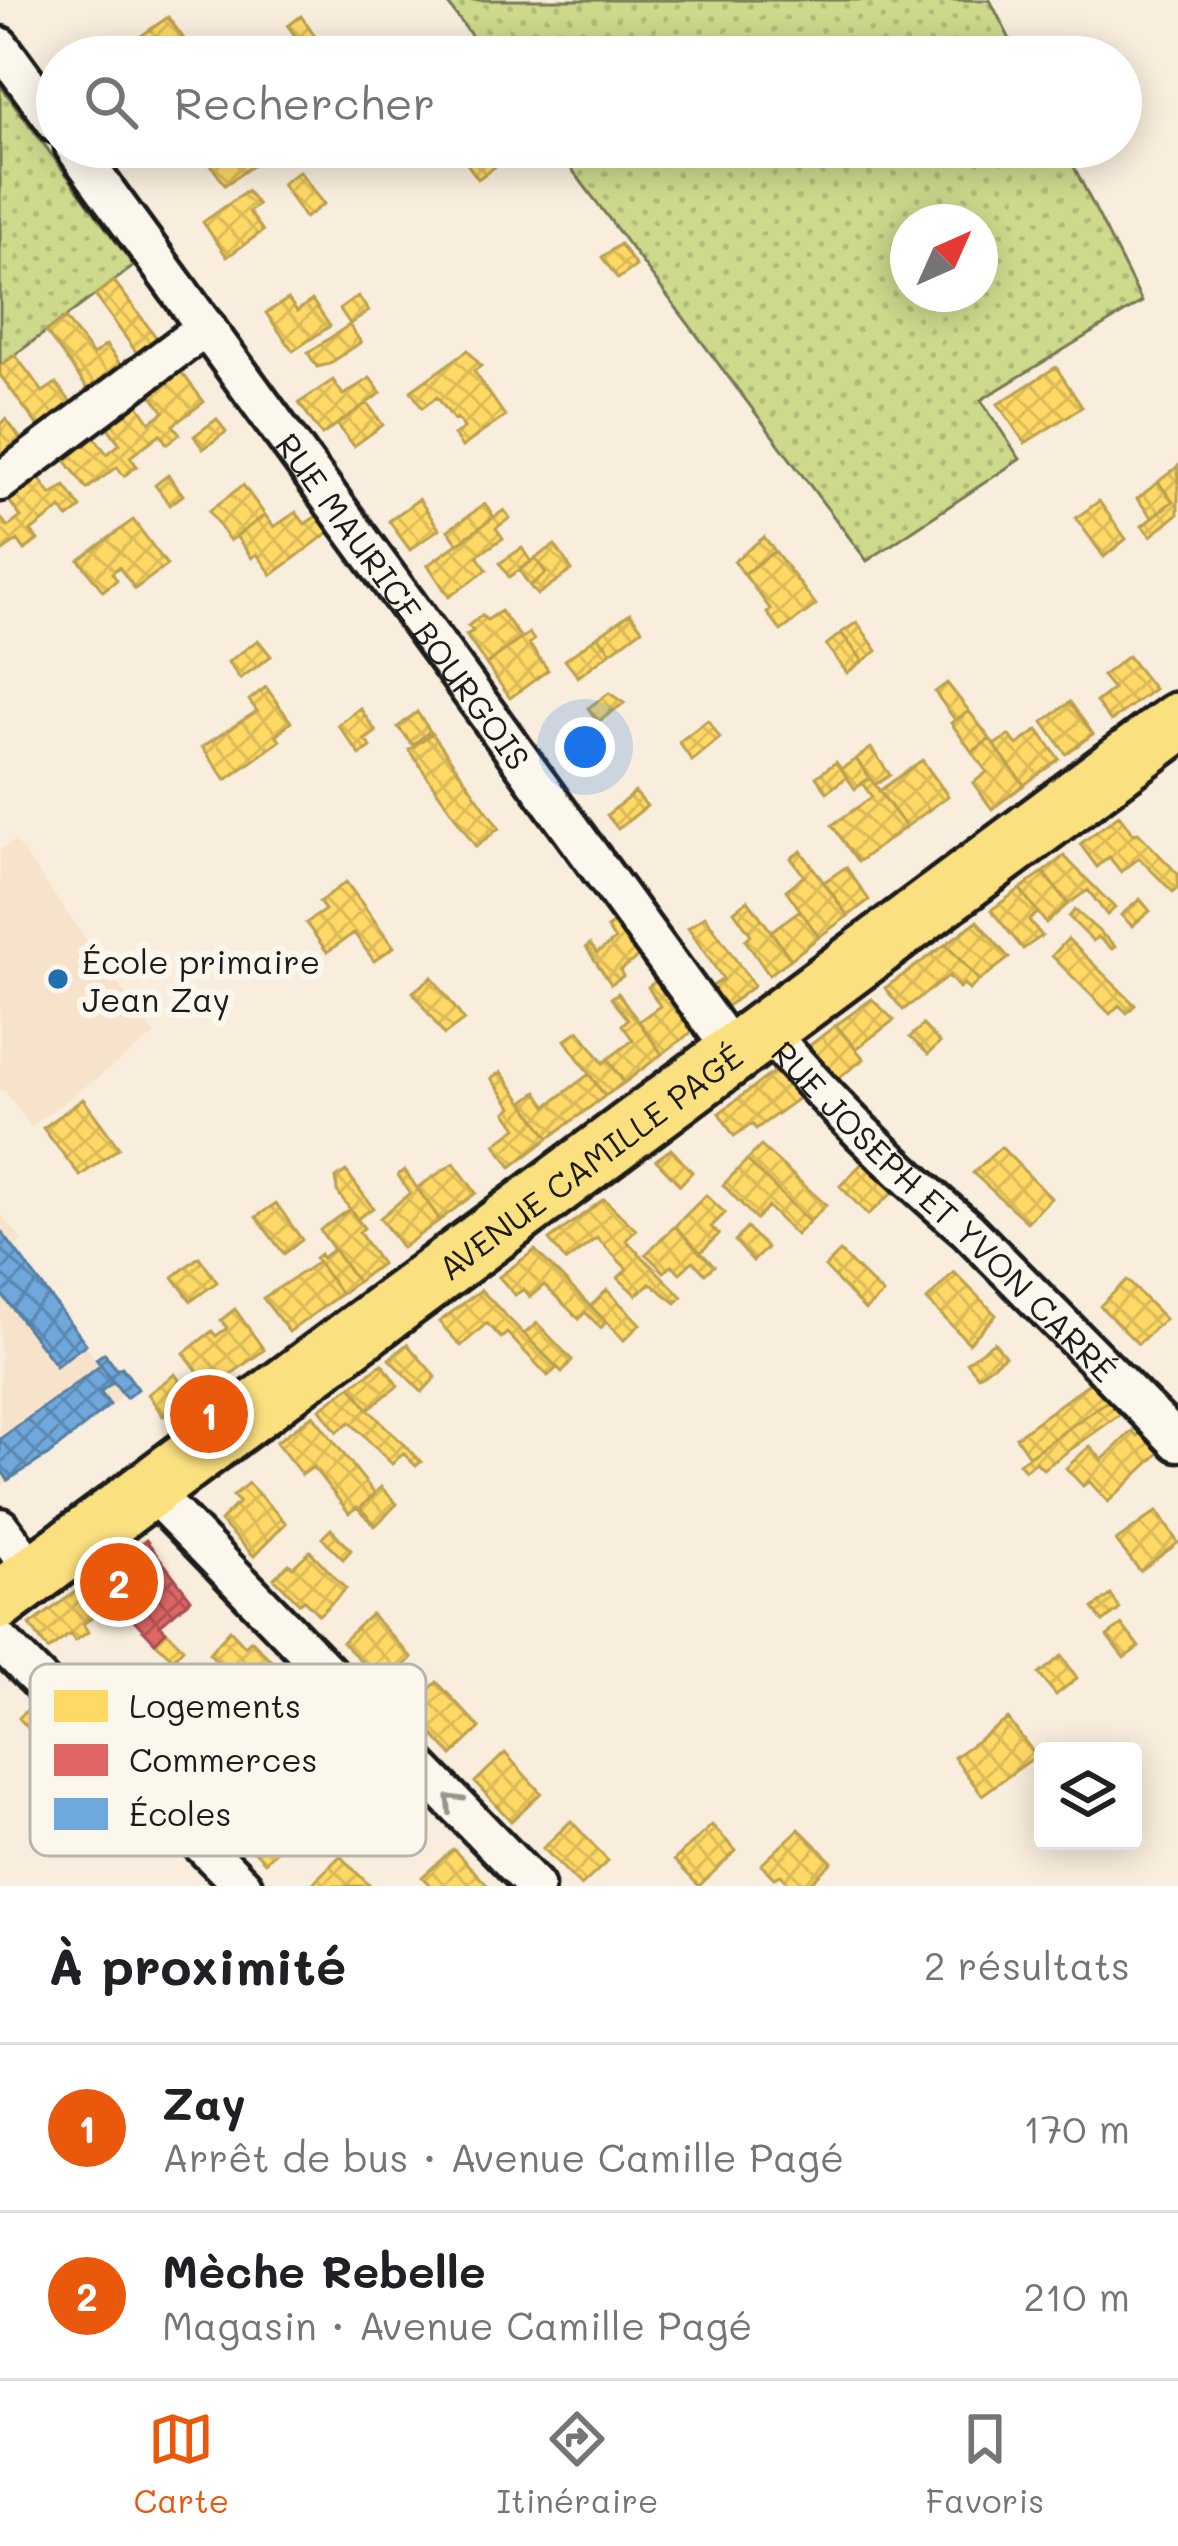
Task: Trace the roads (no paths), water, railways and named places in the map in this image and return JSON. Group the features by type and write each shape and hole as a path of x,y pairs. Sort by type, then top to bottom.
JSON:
{"main road":[{"name":"AVENUE CAMILLE PAGÉ","path":"17,1587 1178,722"}],"street":[{"path":"0,46 36,95"},
{"name":"RUE MAURICE BOURGOIS","path":"89,168 750,1041"},
{"path":"0,482 206,327"},
{"name":"RUE JOSEPH ET YVON CARRÉ","path":"750,1041 853,1120 1178,1442"},
{"path":"149,1489 319,1664"},
{"path":"0,1527 17,1587"},
{"path":"0,1641 30,1671"},
{"path":"426,1774 535,1886"},
{"path":"213,1856 243,1886"}],"place":[{"name":"École primaire Jean Zay","path":"58,979"},
{"name":"Zay","path":"209,1414"},
{"name":"Mèche Rebelle","path":"119,1582"}]}
